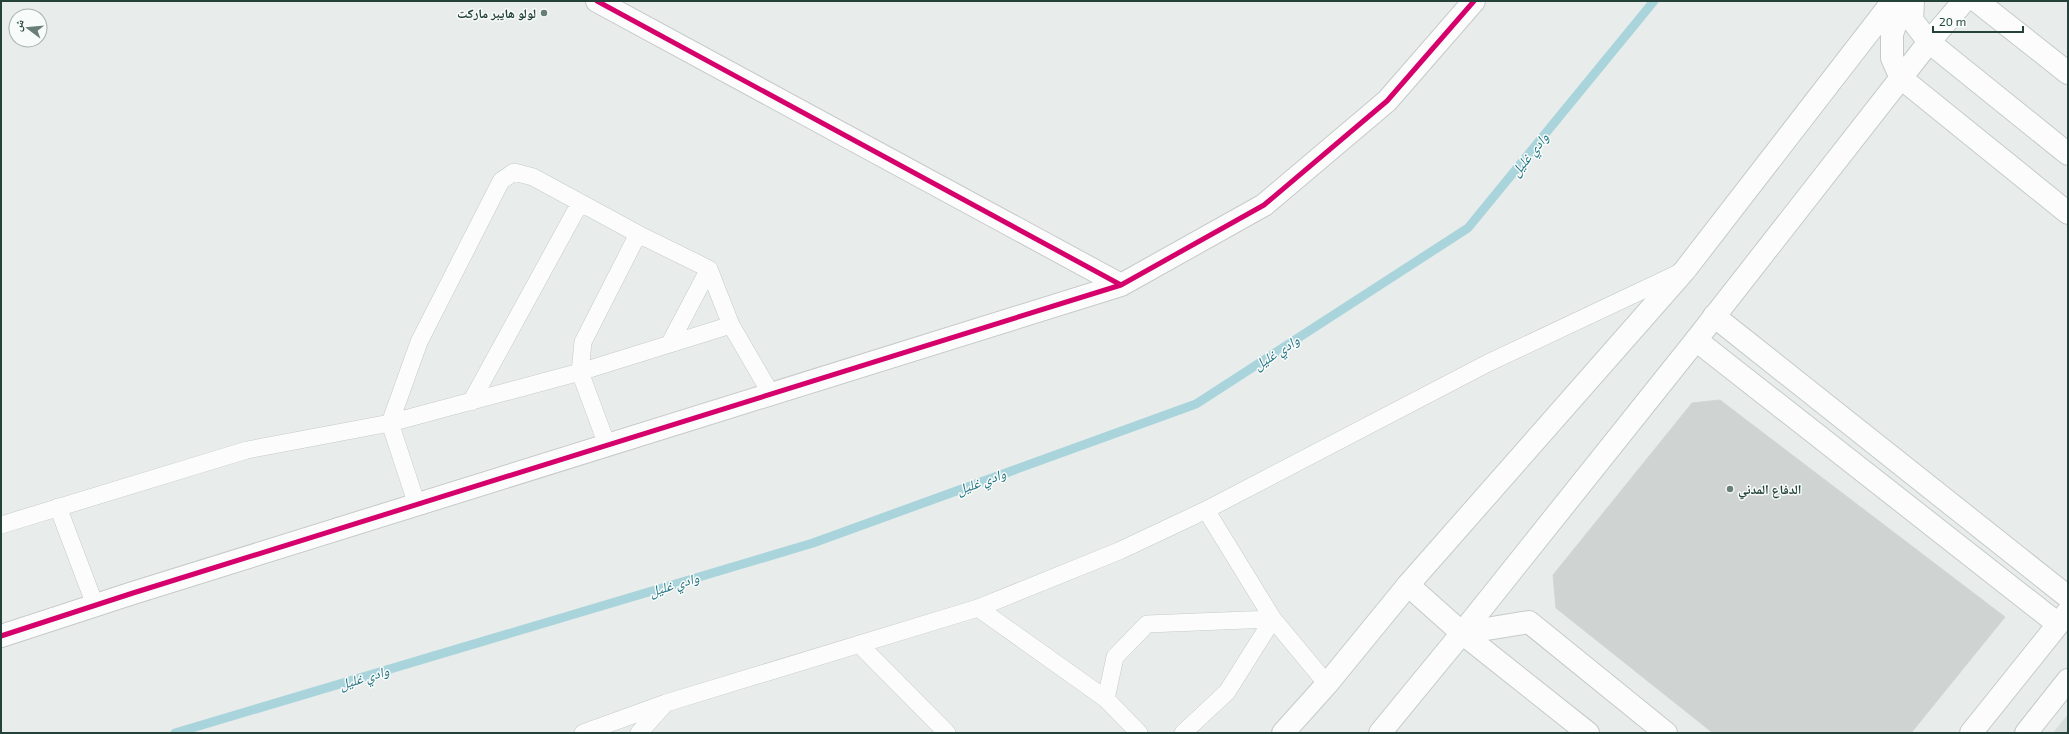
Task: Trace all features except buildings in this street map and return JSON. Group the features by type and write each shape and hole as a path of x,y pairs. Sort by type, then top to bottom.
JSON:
{"street":[{"path":"596,1 1121,285"},
{"path":"1,636 417,504 1121,285 1264,205 1387,101 1474,1"},
{"path":"1283,733 1327,684 1408,585 1685,270 1893,1"},
{"path":"1904,1 1892,34 1892,58 1902,78 2068,213"},
{"path":"1913,1 1912,20 1929,42 2068,154"},
{"path":"1380,733 1462,633 1696,340 1929,42 1964,1"},
{"path":"1977,1 2068,73"},
{"path":"1714,316 2068,597"},
{"path":"1696,340 2063,618 1971,733"},
{"path":"1408,585 1462,633 1588,733"},
{"path":"1462,633 1529,622 1666,733"},
{"path":"2026,733 2068,680"}],"lane":[{"path":"417,504 390,423 419,342 501,181 514,172 533,177 638,234 709,269 731,325 772,394"},
{"path":"471,402 580,203"},
{"path":"607,445 580,372 583,342 638,234"},
{"path":"670,343 709,269"},
{"path":"583,733 666,703 978,608 1119,551 1206,510 1488,363 1685,270"},
{"path":"1,525 247,450 390,423 580,372 731,325"},
{"path":"58,507 95,605"},
{"path":"1206,510 1273,619 1327,684"},
{"path":"978,608 1106,699 1139,733"},
{"path":"1106,699 1115,657 1147,624 1273,619"},
{"path":"1183,733 1227,692 1273,619"},
{"path":"860,645 947,733"},
{"path":"639,733 666,703"}],"shaded area":[{"path":"2068,714 2068,733 2053,733"}],"waterway":[{"name":"وادي غليل","path":"175,733 813,543 1196,404 1468,228 1654,1"}],"cycle path":[{"path":"597,1 1121,285"},
{"path":"1,636 133,593 1121,285 1264,205 1387,101 1474,1"}],"place":[{"name":"لولو هايبر ماركت","path":"544,13"},
{"name":"الدفاع المدني","path":"1730,489"}]}
